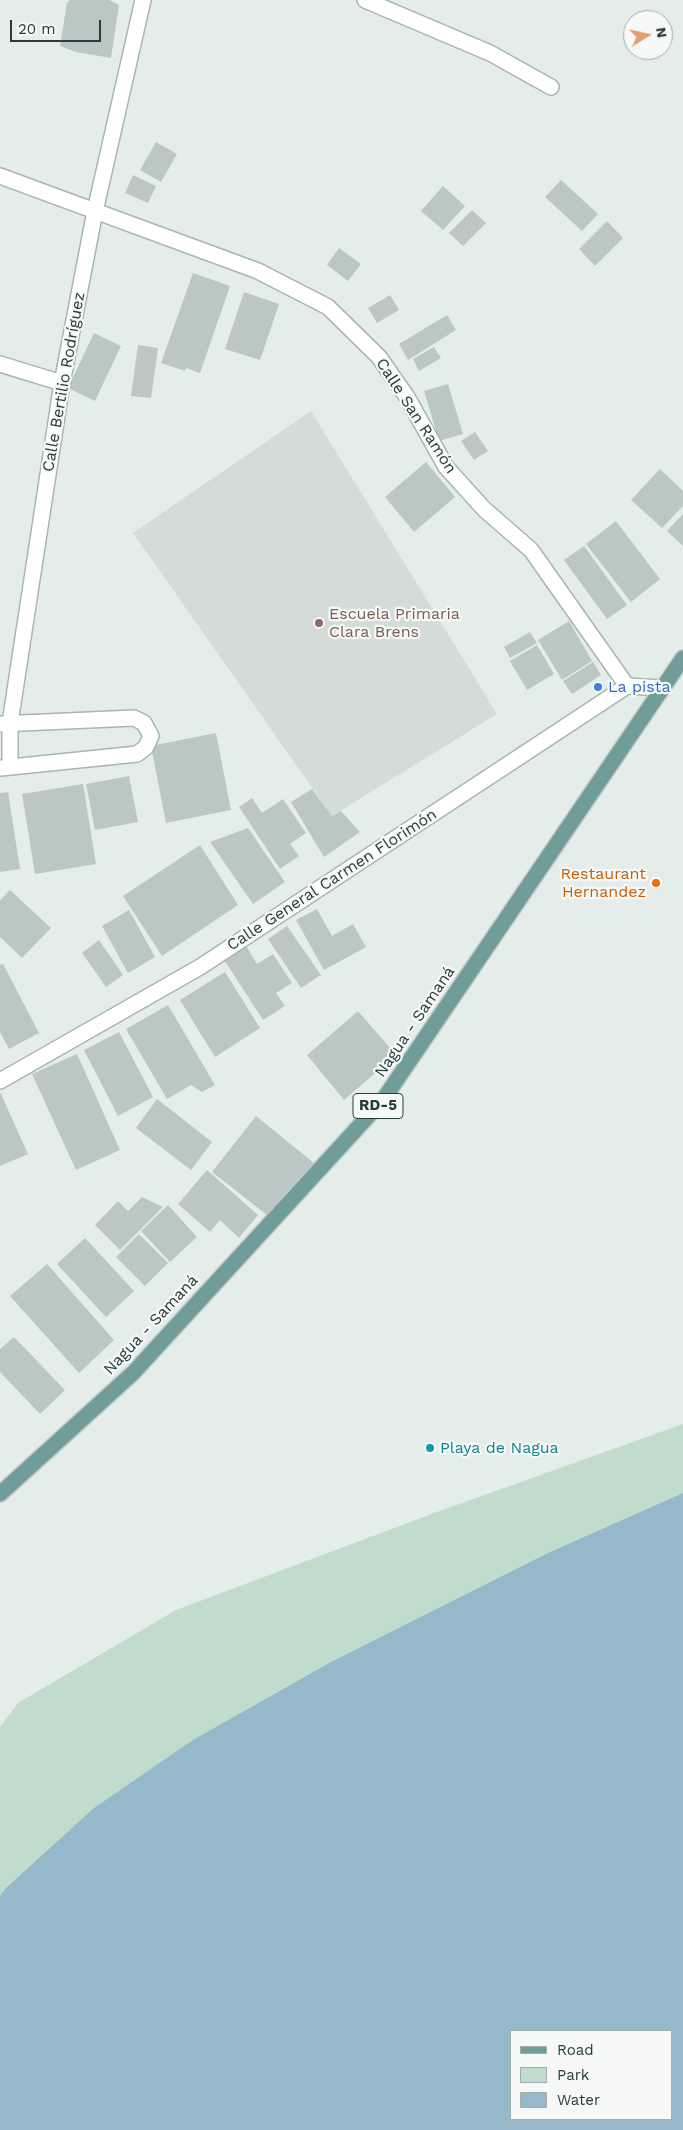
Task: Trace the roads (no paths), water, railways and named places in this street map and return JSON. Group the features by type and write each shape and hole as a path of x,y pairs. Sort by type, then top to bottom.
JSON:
{"main road":[{"name":"Nagua - Samaná","path":"0,1494 134,1372 384,1100 683,658"}],"street":[{"name":"Calle Bertilio Rodríguez","path":"5,767 5,723 62,383 95,211 143,0"},
{"path":"365,0 490,53 551,87"},
{"name":"Calle San Ramón","path":"0,176 258,271 328,307 379,357 407,396 446,467 484,509 531,550 627,686"},
{"path":"0,364 62,383"},
{"path":"627,686 662,688"},
{"name":"Calle General Carmen Florimón","path":"0,1081 200,967 627,686"},
{"path":"5,723 134,718 144,723 151,736 146,747 137,754 5,767"}],"water":[{"path":"683,1493 683,2130 0,2130 0,1896 6,1888 94,1808 193,1740 331,1662 548,1553"}],"place":[{"name":"Escuela Primaria Clara Brens","path":"319,623"},
{"name":"La pista","path":"598,687"},
{"name":"Restaurant Hernandez","path":"656,883"},
{"name":"Playa de Nagua","path":"430,1448"}]}
